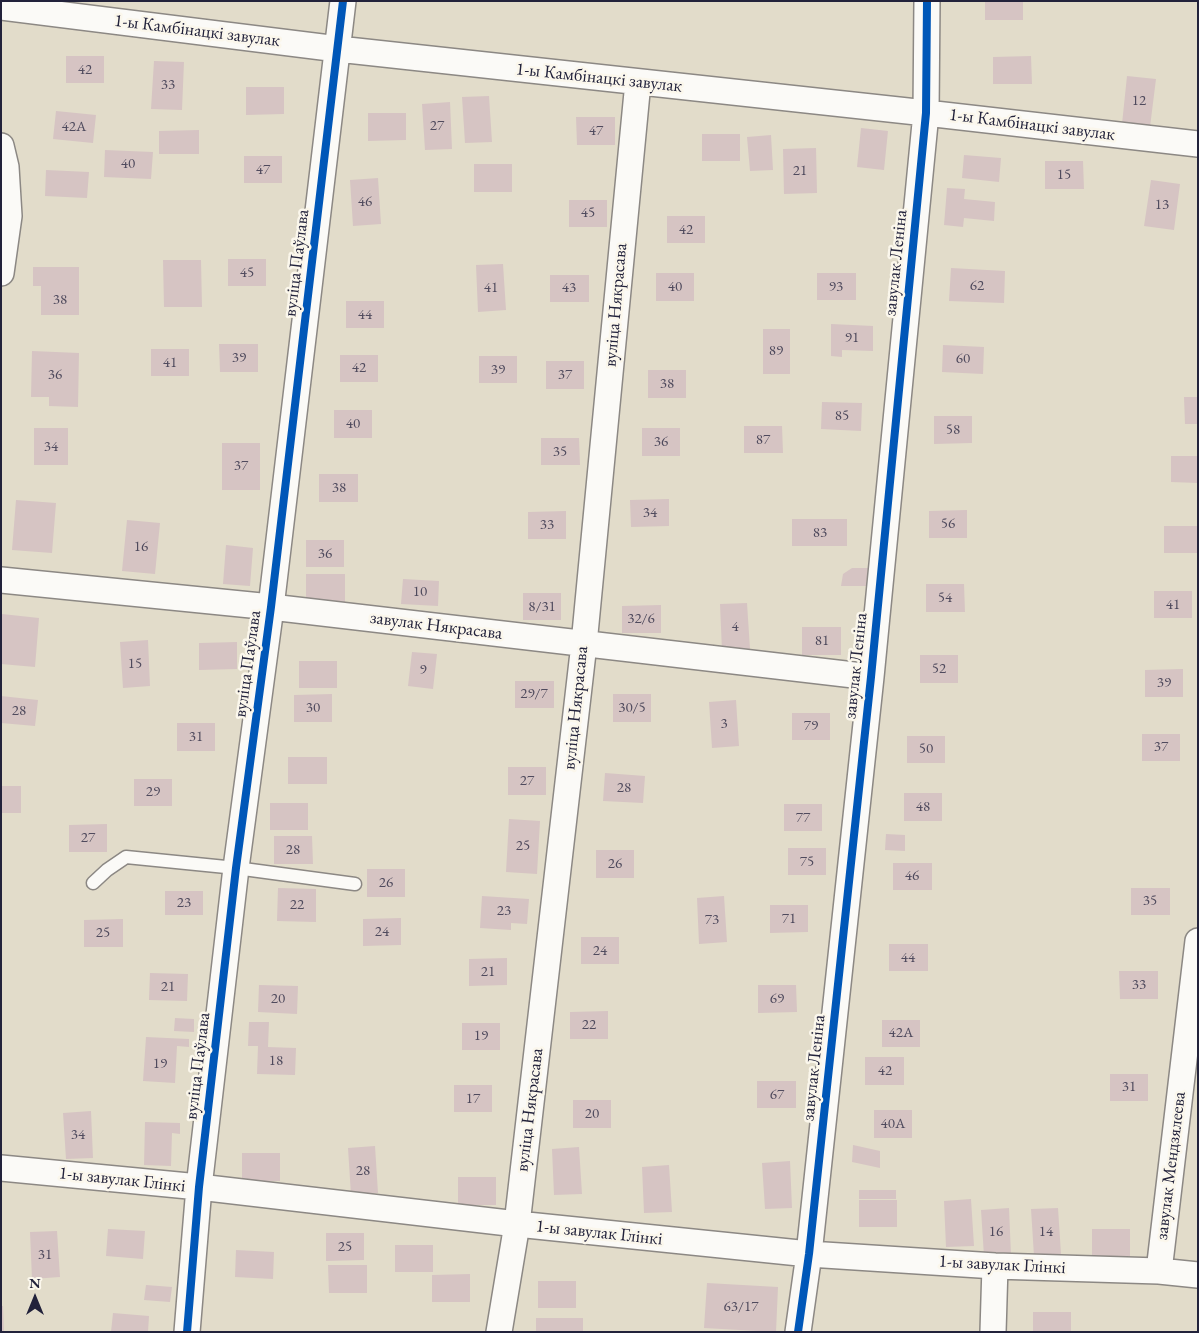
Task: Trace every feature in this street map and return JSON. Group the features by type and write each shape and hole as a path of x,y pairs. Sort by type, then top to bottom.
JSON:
{"street":[{"name":"вуліца Паўлава","path":"187,1332 199,1188 236,868 271,607 343,1"},
{"name":"завулак Леніна","path":"798,1332 809,1254 871,677 926,113 927,1"},
{"name":"1-ы Камбінацкі завулак","path":"1,7 338,49 1198,144"},
{"name":"вуліца Някрасава","path":"499,1332 517,1224 584,644 638,82"},
{"path":"1,146 6,167 9,216 1,273"},
{"name":"завулак Някрасава","path":"1,580 271,607 871,677"},
{"name":"завулак Мендзялеева","path":"1159,1272 1198,941"},
{"name":"1-ы завулак Глінкі","path":"1,1168 809,1254 995,1266 1198,1275"},
{"path":"993,1332 995,1266"}],"lane":[{"path":"93,883 107,870 126,857 236,868 355,884"}],"building":[{"path":"985,1 1023,1 1023,20 985,20"},
{"path":"66,56 104,56 104,83 66,83"},
{"path":"1031,56 1032,84 993,84 993,57"},
{"path":"154,61 184,62 182,110 151,109"},
{"path":"1127,76 1156,79 1150,127 1122,124"},
{"path":"246,87 284,87 284,114 246,115"},
{"path":"489,96 492,142 465,143 462,97"},
{"path":"450,102 452,149 425,150 422,104"},
{"path":"56,111 96,115 93,143 53,139"},
{"path":"368,113 406,113 406,140 368,141"},
{"path":"576,117 615,117 615,145 577,145"},
{"path":"861,128 888,131 884,170 857,167"},
{"path":"199,130 199,154 159,154 159,131"},
{"path":"702,134 740,134 740,161 702,161"},
{"path":"771,135 773,170 750,171 747,137"},
{"path":"816,148 817,193 784,194 783,149"},
{"path":"105,150 153,152 151,179 104,177"},
{"path":"964,155 1001,158 999,182 962,178"},
{"path":"244,156 282,156 282,183 244,183"},
{"path":"1045,161 1083,161 1084,189 1045,189"},
{"path":"474,164 512,164 512,192 474,192"},
{"path":"46,170 89,172 87,198 45,196"},
{"path":"378,178 381,224 353,226 350,180"},
{"path":"1151,180 1180,184 1174,230 1144,226"},
{"path":"947,188 965,189 964,199 995,202 994,221 964,218 963,227 944,225"},
{"path":"569,200 607,200 607,227 569,227"},
{"path":"667,216 705,216 705,243 667,243"},
{"path":"228,259 266,259 266,286 228,286"},
{"path":"163,260 201,260 202,307 164,307"},
{"path":"503,264 506,310 478,312 476,265"},
{"path":"33,267 79,267 79,315 41,315 41,286 33,286"},
{"path":"951,268 1005,271 1004,303 949,301"},
{"path":"656,273 694,273 694,301 656,301"},
{"path":"817,273 856,273 856,300 817,300"},
{"path":"550,275 589,275 589,302 550,302"},
{"path":"346,301 384,301 384,328 346,328"},
{"path":"831,324 873,326 873,351 842,350 842,357 831,356"},
{"path":"763,329 790,329 790,374 763,374"},
{"path":"219,344 258,344 258,372 220,372"},
{"path":"943,345 984,347 983,374 942,372"},
{"path":"151,349 189,349 189,376 151,376"},
{"path":"32,351 79,353 78,407 49,406 49,397 31,397"},
{"path":"340,355 378,355 378,382 340,382"},
{"path":"479,356 517,356 517,383 479,383"},
{"path":"546,361 584,361 584,389 546,389"},
{"path":"648,370 686,370 686,398 648,398"},
{"path":"1184,397 1198,397 1198,424 1185,424"},
{"path":"822,402 862,403 861,431 821,429"},
{"path":"334,410 372,410 372,438 334,438"},
{"path":"934,416 972,416 972,443 934,444"},
{"path":"744,426 782,426 783,453 744,453"},
{"path":"34,428 68,428 68,465 34,465"},
{"path":"642,428 680,428 680,456 642,456"},
{"path":"541,438 579,438 580,465 541,465"},
{"path":"222,443 260,443 260,490 222,490"},
{"path":"1171,456 1198,456 1198,483 1171,482"},
{"path":"319,474 358,474 358,502 319,502"},
{"path":"669,499 669,526 631,527 630,500"},
{"path":"16,500 56,503 52,553 12,550"},
{"path":"967,510 967,538 929,538 929,511"},
{"path":"566,511 566,539 528,539 528,512"},
{"path":"792,519 847,519 847,546 792,546"},
{"path":"127,520 160,523 155,574 122,571"},
{"path":"1164,526 1198,526 1198,553 1164,553"},
{"path":"306,540 344,540 344,567 306,567"},
{"path":"226,545 253,548 250,586 223,584"},
{"path":"852,568 868,568 866,586 841,586 843,574"},
{"path":"306,574 345,574 345,602 306,602"},
{"path":"403,579 439,581 438,606 401,604"},
{"path":"926,584 964,584 965,612 926,612"},
{"path":"1154,591 1192,591 1192,618 1154,618"},
{"path":"523,593 561,593 561,620 523,620"},
{"path":"747,603 750,649 722,651 720,604"},
{"path":"661,605 661,633 622,633 622,606"},
{"path":"2,614 39,618 35,667 1,664"},
{"path":"802,627 841,627 841,655 802,655"},
{"path":"148,640 150,686 123,688 120,642"},
{"path":"237,642 237,669 199,670 199,643"},
{"path":"412,652 437,654 433,689 408,686"},
{"path":"920,655 958,655 958,683 920,683"},
{"path":"299,661 337,661 337,688 299,688"},
{"path":"1183,669 1183,697 1145,697 1145,670"},
{"path":"515,681 554,681 554,708 515,708"},
{"path":"332,694 332,722 294,722 294,695"},
{"path":"613,694 651,694 651,722 613,722"},
{"path":"1,696 38,700 35,726 1,723"},
{"path":"736,700 739,746 712,748 709,702"},
{"path":"792,713 830,713 830,740 792,740"},
{"path":"177,723 215,723 215,751 177,751"},
{"path":"1142,734 1180,734 1180,761 1142,761"},
{"path":"907,736 945,736 945,763 907,763"},
{"path":"288,757 327,757 327,784 288,784"},
{"path":"508,767 546,767 546,795 508,795"},
{"path":"605,773 645,776 643,803 603,801"},
{"path":"134,779 172,779 172,806 134,806"},
{"path":"1,786 21,786 21,813 1,813"},
{"path":"904,793 942,793 942,821 904,821"},
{"path":"270,803 308,803 308,830 270,830"},
{"path":"784,804 822,804 822,831 784,831"},
{"path":"509,819 540,821 537,874 506,872"},
{"path":"107,824 107,852 69,852 69,825"},
{"path":"886,834 905,835 905,851 885,850"},
{"path":"274,836 312,836 313,864 274,864"},
{"path":"788,848 826,848 826,875 788,875"},
{"path":"596,850 634,850 634,878 596,878"},
{"path":"893,863 932,863 932,890 893,890"},
{"path":"367,869 405,869 405,897 367,897"},
{"path":"278,888 316,889 316,922 277,921"},
{"path":"1131,888 1170,888 1170,915 1131,915"},
{"path":"165,891 203,891 203,915 165,915"},
{"path":"482,896 529,899 527,924 511,923 511,930 480,928"},
{"path":"724,896 727,942 699,944 697,898"},
{"path":"770,905 808,905 808,932 770,933"},
{"path":"401,918 401,945 363,946 363,919"},
{"path":"123,919 123,947 84,947 84,920"},
{"path":"581,937 619,937 619,964 581,964"},
{"path":"889,944 928,944 928,971 889,971"},
{"path":"507,958 507,985 469,986 469,959"},
{"path":"1119,971 1158,971 1158,999 1120,999"},
{"path":"150,973 188,974 187,1001 149,1000"},
{"path":"259,985 298,986 297,1014 258,1012"},
{"path":"758,985 796,985 797,1012 758,1013"},
{"path":"608,1011 608,1039 570,1039 570,1012"},
{"path":"175,1018 194,1019 194,1032 174,1031"},
{"path":"882,1020 920,1020 920,1047 882,1047"},
{"path":"249,1022 269,1022 268,1047 296,1048 295,1075 257,1074 258,1046 248,1046"},
{"path":"462,1023 500,1023 500,1050 462,1050"},
{"path":"146,1037 189,1039 189,1047 177,1046 175,1083 143,1081"},
{"path":"865,1057 904,1057 904,1085 865,1085"},
{"path":"1110,1074 1148,1074 1148,1101 1110,1101"},
{"path":"757,1081 796,1081 796,1108 757,1108"},
{"path":"454,1085 492,1085 492,1112 454,1112"},
{"path":"573,1100 611,1100 611,1128 573,1128"},
{"path":"874,1110 912,1110 912,1138 874,1138"},
{"path":"91,1111 93,1158 66,1159 63,1113"},
{"path":"145,1122 180,1123 180,1134 172,1133 171,1166 144,1165"},
{"path":"853,1145 880,1151 880,1168 852,1162"},
{"path":"375,1146 378,1193 351,1195 348,1148"},
{"path":"579,1147 582,1194 554,1195 552,1149"},
{"path":"242,1153 280,1153 280,1181 242,1181"},
{"path":"790,1161 792,1208 765,1209 762,1163"},
{"path":"669,1165 672,1212 644,1213 642,1167"},
{"path":"458,1177 496,1177 496,1205 458,1205"},
{"path":"859,1190 896,1190 896,1199 859,1199"},
{"path":"971,1199 974,1246 946,1247 944,1201"},
{"path":"859,1200 897,1200 897,1227 859,1227"},
{"path":"1009,1208 1011,1255 984,1256 981,1210"},
{"path":"1058,1208 1061,1254 1034,1256 1031,1209"},
{"path":"108,1229 145,1231 143,1259 106,1256"},
{"path":"1092,1229 1130,1229 1130,1256 1092,1256"},
{"path":"57,1231 60,1277 32,1279 30,1232"},
{"path":"326,1233 364,1233 364,1260 326,1261"},
{"path":"395,1245 433,1245 433,1272 395,1272"},
{"path":"236,1250 274,1252 273,1279 235,1277"},
{"path":"328,1265 367,1265 367,1293 329,1293"},
{"path":"470,1274 470,1302 432,1302 432,1275"},
{"path":"538,1281 576,1281 576,1308 538,1308"},
{"path":"707,1283 778,1287 776,1332 704,1328"},
{"path":"146,1285 172,1287 170,1302 144,1300"},
{"path":"1,1306 3,1306 4,1332 1,1332"},
{"path":"1033,1312 1071,1312 1071,1332 1033,1332"},
{"path":"113,1313 149,1316 148,1332 111,1332"},
{"path":"536,1318 583,1318 583,1332 536,1332"}],"cycle path":[{"path":"187,1332 199,1187 236,868 271,607 343,1"},
{"path":"798,1332 809,1254 871,677 926,113 927,1"}]}
